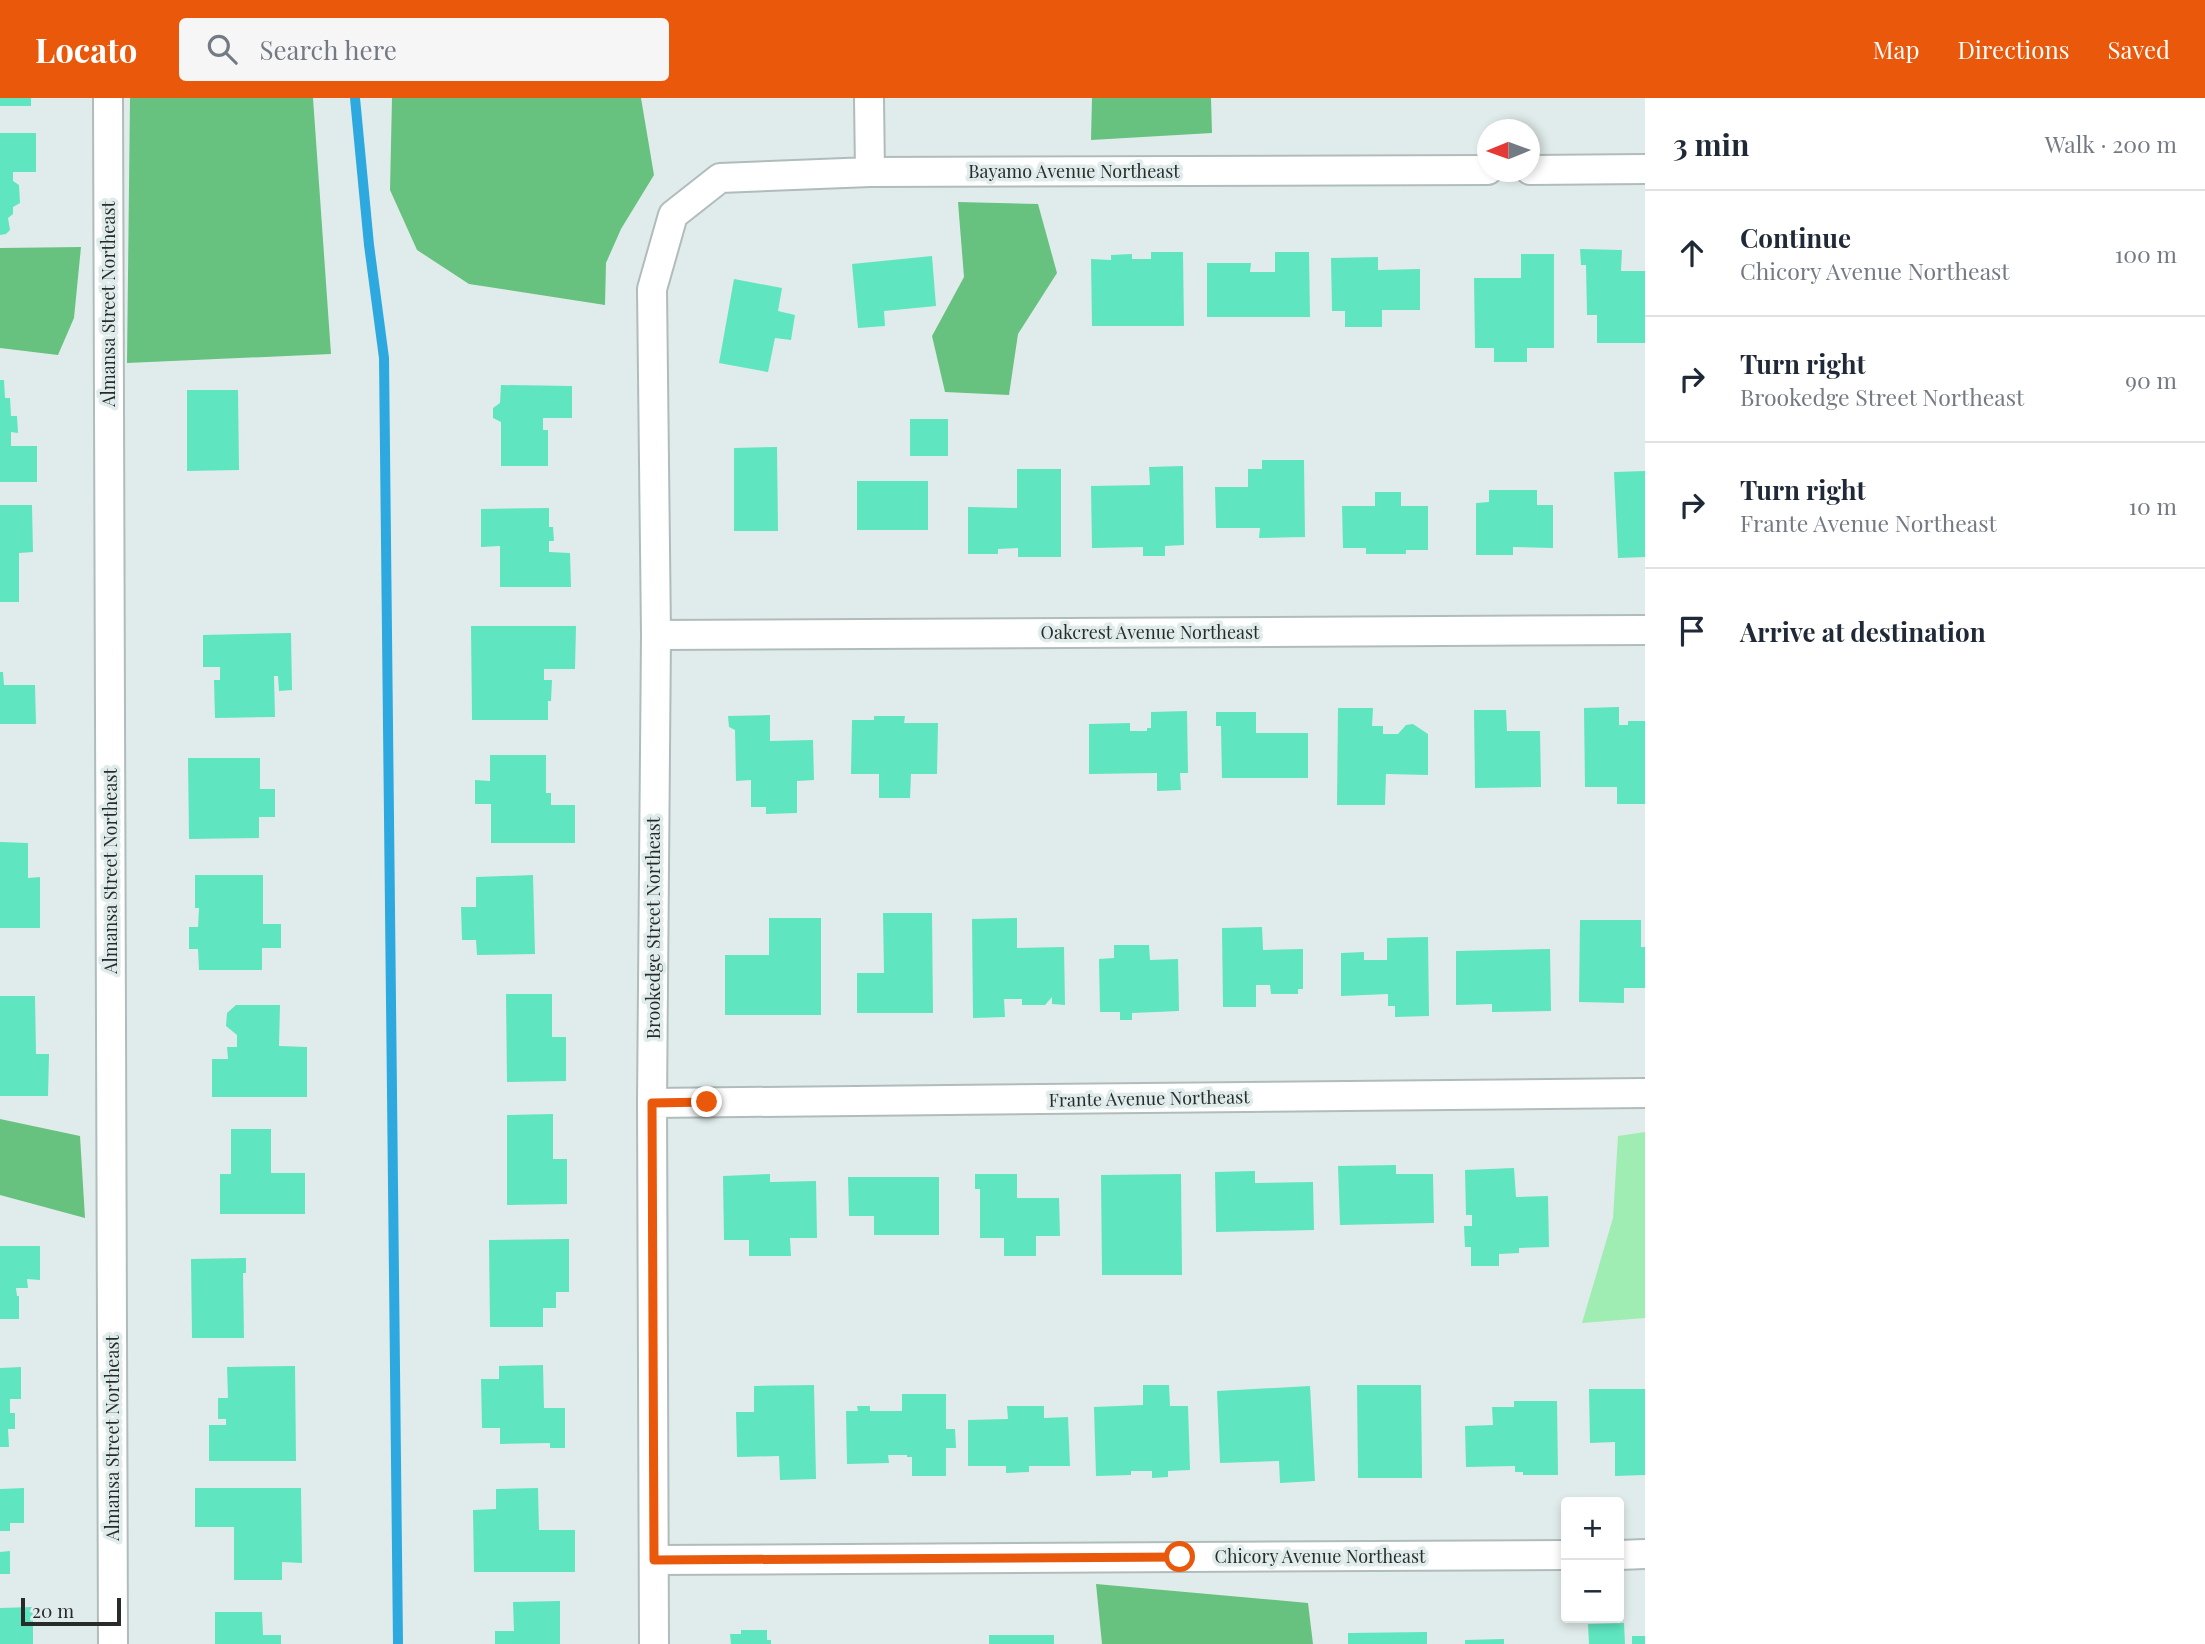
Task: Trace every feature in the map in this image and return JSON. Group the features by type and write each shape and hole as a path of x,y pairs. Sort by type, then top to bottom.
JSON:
{"street":[{"name":"Almansa Street Northeast","path":"108,98 113,1644"},
{"path":"869,98 870,172"},
{"path":"1540,170 1645,169"},
{"name":"Bayamo Avenue Northeast","path":"673,215 719,178 870,172 1477,170"},
{"name":"Brookedge Street Northeast","path":"654,1644 652,1103 656,635 652,289 673,215"},
{"name":"Oakcrest Avenue Northeast","path":"656,635 1645,630"},
{"name":"Frante Avenue Northeast","path":"652,1103 1645,1093"},
{"name":"Chicory Avenue Northeast","path":"654,1560 1561,1555"},
{"path":"1624,1555 1645,1555"}],"green space":[{"path":"130,98 313,98 331,354 127,363"},
{"path":"392,98 641,98 654,175 621,229 606,263 605,305 469,284 417,250 390,190"},
{"path":"1092,98 1211,98 1212,133 1091,140"},
{"path":"958,202 1038,204 1057,273 1018,334 1009,395 945,392 932,336 964,277"},
{"path":"81,247 74,318 58,355 0,348 0,248"},
{"path":"0,1119 80,1136 85,1218 0,1195"},
{"path":"1645,1132 1645,1318 1582,1323 1613,1218 1618,1136"},
{"path":"1096,1584 1308,1603 1313,1644 1102,1644"}],"building":[{"path":"0,98 31,98 31,106 0,106"},
{"path":"0,133 36,133 36,172 13,172 13,181 19,185 20,203 13,207 13,214 8,218 10,230 0,235"},
{"path":"1580,249 1622,250 1621,271 1645,271 1645,343 1597,343 1597,315 1587,315 1586,265 1581,265"},
{"path":"1151,252 1183,252 1184,326 1092,326 1091,259 1111,260 1111,255 1132,254 1132,259 1151,259"},
{"path":"1275,252 1309,252 1310,317 1207,317 1207,263 1251,263 1250,272 1275,272"},
{"path":"1521,254 1554,254 1554,348 1527,348 1527,362 1494,362 1494,348 1475,348 1474,278 1521,278"},
{"path":"932,256 936,306 884,311 885,326 858,328 852,264"},
{"path":"1378,257 1378,270 1420,269 1420,310 1382,310 1382,327 1345,327 1345,311 1332,311 1331,258"},
{"path":"734,279 782,288 778,311 795,315 791,340 775,338 768,372 719,363"},
{"path":"0,380 4,380 5,398 10,398 11,416 17,416 18,433 11,432 11,446 37,446 37,482 0,482"},
{"path":"501,385 572,386 572,418 543,418 543,430 548,430 548,466 501,466 501,422 493,418 493,408 500,403"},
{"path":"187,390 238,390 239,470 187,471"},
{"path":"910,419 948,419 948,456 910,456"},
{"path":"777,447 778,531 734,531 734,448"},
{"path":"1262,460 1304,460 1305,537 1259,538 1260,528 1216,528 1215,487 1248,487 1248,469 1262,469"},
{"path":"1183,466 1184,545 1165,546 1165,556 1143,556 1143,547 1092,548 1091,486 1150,485 1149,467"},
{"path":"1017,469 1061,469 1061,557 1018,557 1018,548 998,549 998,554 968,554 968,507 1017,508"},
{"path":"1645,471 1645,557 1618,558 1614,472"},
{"path":"857,481 928,481 928,530 857,530"},
{"path":"1489,490 1537,490 1537,505 1553,505 1553,548 1513,547 1513,555 1476,555 1476,503 1489,502"},
{"path":"1375,492 1401,492 1401,506 1428,506 1428,550 1406,550 1406,554 1366,554 1366,548 1343,548 1342,506 1375,506"},
{"path":"0,505 32,505 33,552 19,553 19,602 0,602"},
{"path":"549,508 549,527 553,527 554,541 549,541 549,552 570,553 571,587 500,587 500,546 481,547 481,509"},
{"path":"471,626 576,626 575,669 544,669 544,680 552,680 548,720 472,720"},
{"path":"291,633 292,690 279,691 278,676 274,676 275,717 215,718 214,680 220,680 220,667 203,667 203,635"},
{"path":"0,672 3,672 4,685 35,685 36,724 0,724"},
{"path":"1619,707 1619,725 1628,725 1628,721 1645,721 1645,804 1617,804 1617,787 1585,787 1584,708"},
{"path":"1338,708 1373,708 1372,726 1383,726 1383,734 1398,734 1406,725 1413,724 1428,734 1428,775 1386,774 1385,805 1337,805"},
{"path":"1474,710 1506,710 1507,731 1540,731 1541,787 1475,788"},
{"path":"1187,711 1188,773 1180,773 1181,790 1157,791 1157,773 1089,774 1089,724 1130,723 1130,731 1147,731 1147,728 1151,728 1151,712"},
{"path":"1216,712 1256,712 1256,733 1308,733 1308,778 1222,778 1221,726 1216,726"},
{"path":"770,715 770,741 813,740 814,780 797,781 797,813 766,814 766,807 751,807 751,780 736,781 735,730 729,727 728,716"},
{"path":"874,716 905,716 904,723 938,723 937,774 911,774 910,798 879,798 879,774 851,774 852,720 874,720"},
{"path":"490,755 546,755 546,793 551,793 551,805 575,805 575,843 491,843 491,804 475,804 475,780 490,781"},
{"path":"188,758 260,758 260,789 275,789 275,817 259,817 259,838 189,839"},
{"path":"0,842 28,843 28,878 40,877 40,928 0,928"},
{"path":"195,875 263,875 263,924 281,924 281,948 262,948 262,970 199,970 198,949 189,949 189,927 198,927"},
{"path":"533,875 535,954 477,955 476,940 462,940 461,907 476,907 476,877"},
{"path":"883,913 932,913 933,1013 857,1013 857,973 884,973"},
{"path":"769,918 821,918 821,1015 725,1015 725,955 769,955"},
{"path":"1017,918 1017,948 1064,947 1065,1005 1052,1004 1052,997 1045,1005 1022,1005 1022,999 1004,999 1005,1017 973,1018 972,919"},
{"path":"1580,920 1641,920 1641,947 1645,947 1645,988 1624,988 1624,1003 1579,1002"},
{"path":"1262,927 1263,950 1303,949 1303,989 1298,989 1298,994 1271,994 1270,985 1256,985 1256,1007 1223,1007 1222,928"},
{"path":"1428,937 1429,1016 1395,1017 1395,1006 1388,1006 1388,994 1341,996 1341,953 1364,952 1364,960 1387,960 1387,938"},
{"path":"1114,945 1149,945 1150,960 1178,959 1179,1011 1132,1013 1132,1020 1120,1020 1120,1012 1100,1012 1099,959 1114,958"},
{"path":"1550,949 1551,1011 1492,1012 1492,1004 1456,1005 1456,951"},
{"path":"506,994 552,994 552,1037 566,1037 566,1081 507,1082"},
{"path":"0,996 35,996 36,1054 49,1054 48,1096 0,1096"},
{"path":"236,1005 280,1005 279,1046 307,1047 307,1097 212,1097 212,1059 228,1059 227,1047 237,1047 237,1035 226,1026 227,1013"},
{"path":"553,1114 553,1159 567,1159 567,1204 507,1205 507,1115"},
{"path":"231,1129 271,1129 271,1173 305,1173 305,1214 220,1214 220,1174 231,1174"},
{"path":"1396,1165 1396,1174 1433,1174 1434,1223 1340,1225 1338,1166"},
{"path":"1514,1168 1516,1197 1548,1196 1549,1247 1519,1248 1519,1253 1499,1254 1499,1266 1471,1266 1471,1247 1465,1247 1464,1226 1472,1226 1472,1215 1466,1215 1465,1170"},
{"path":"1255,1171 1255,1183 1313,1182 1314,1230 1216,1232 1215,1172"},
{"path":"770,1174 770,1182 816,1181 817,1238 790,1238 791,1256 749,1256 749,1240 724,1240 723,1176"},
{"path":"975,1174 1017,1174 1017,1198 1059,1198 1060,1236 1036,1236 1036,1256 1004,1256 1004,1238 980,1238 980,1189 975,1189"},
{"path":"1181,1174 1182,1275 1102,1275 1101,1175"},
{"path":"848,1177 939,1177 939,1235 874,1235 874,1216 849,1216"},
{"path":"569,1239 569,1292 556,1292 556,1308 543,1308 543,1327 490,1327 489,1240"},
{"path":"0,1246 40,1246 40,1280 27,1279 28,1288 16,1288 19,1296 19,1319 0,1319"},
{"path":"246,1258 246,1273 243,1273 244,1338 192,1338 191,1259"},
{"path":"543,1365 544,1408 565,1408 565,1448 550,1448 550,1443 500,1444 500,1428 482,1428 481,1379 499,1379 499,1366"},
{"path":"295,1366 296,1461 209,1461 209,1425 226,1425 226,1419 218,1419 218,1398 228,1398 227,1367"},
{"path":"21,1367 21,1399 10,1399 10,1413 15,1413 15,1429 8,1429 9,1447 0,1447 0,1368"},
{"path":"814,1385 816,1479 780,1480 779,1456 737,1457 736,1412 754,1412 754,1386"},
{"path":"1143,1385 1169,1385 1170,1406 1188,1406 1190,1470 1168,1471 1168,1477 1152,1478 1152,1471 1131,1471 1131,1475 1096,1476 1094,1407 1143,1405"},
{"path":"1357,1385 1421,1385 1422,1478 1358,1478"},
{"path":"1310,1386 1315,1481 1280,1483 1279,1461 1220,1463 1217,1391"},
{"path":"1589,1389 1645,1389 1645,1475 1615,1476 1615,1442 1590,1443"},
{"path":"902,1394 946,1394 946,1429 955,1429 956,1448 946,1448 946,1476 912,1476 912,1457 907,1455 888,1455 889,1463 847,1464 846,1411 858,1411 857,1406 870,1406 870,1411 902,1411"},
{"path":"1514,1401 1557,1401 1558,1475 1523,1475 1523,1472 1515,1472 1515,1466 1466,1467 1465,1426 1493,1425 1492,1407 1514,1407"},
{"path":"1007,1406 1044,1406 1044,1418 1068,1417 1070,1466 1029,1466 1029,1472 1006,1473 1006,1466 968,1466 968,1420 1008,1419"},
{"path":"24,1488 24,1523 10,1523 10,1531 0,1531 0,1489"},
{"path":"195,1488 301,1488 302,1563 282,1562 282,1580 234,1580 234,1527 195,1527"},
{"path":"538,1488 539,1530 575,1530 575,1572 474,1572 473,1510 496,1509 496,1489"},
{"path":"10,1551 10,1574 0,1574 0,1552"},
{"path":"560,1601 560,1644 495,1644 495,1631 514,1631 513,1602"},
{"path":"33,1607 33,1644 0,1644 0,1608"},
{"path":"215,1612 262,1612 263,1635 281,1635 281,1644 215,1644"},
{"path":"1624,1623 1625,1644 1589,1644 1588,1624"},
{"path":"741,1630 767,1630 767,1640 771,1640 771,1644 731,1644 730,1634 741,1634"},
{"path":"1427,1632 1427,1644 1348,1644 1348,1633"},
{"path":"989,1635 1054,1635 1054,1644 989,1644"},
{"path":"1632,1636 1645,1636 1645,1644 1632,1644"},
{"path":"1504,1639 1504,1644 1465,1644 1465,1640"}],"waterway":[{"path":"355,98 369,245 384,358 398,1644"}],"route":[{"path":"707,1102 652,1103 654,1560 1180,1557"}]}
